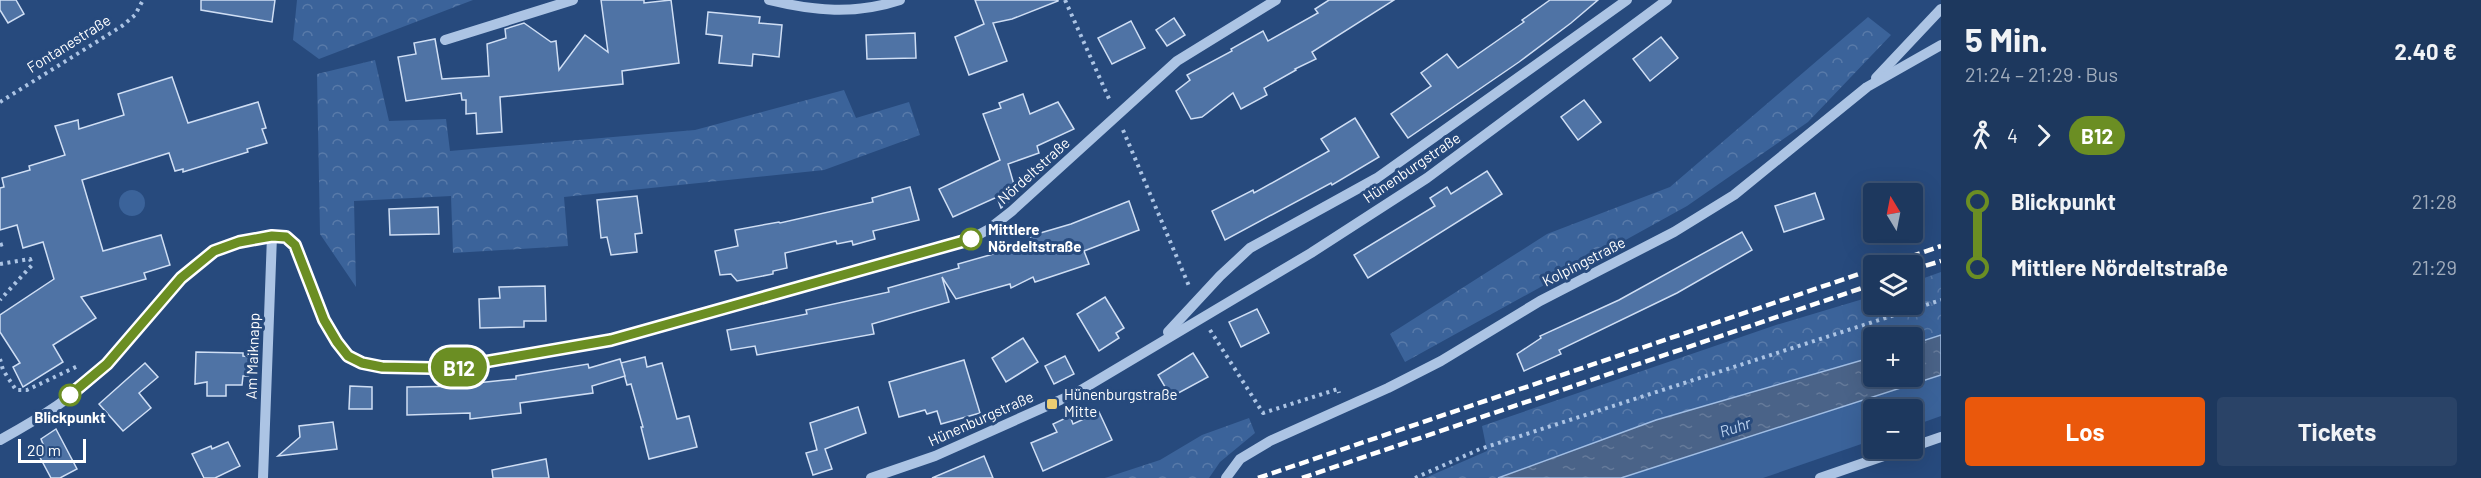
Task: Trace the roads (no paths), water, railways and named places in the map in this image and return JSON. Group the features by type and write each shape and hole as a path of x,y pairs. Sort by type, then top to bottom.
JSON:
{"street":[{"path":"445,40 573,0"},
{"path":"769,0 836,11 870,9 900,0"},
{"name":"Nördeltstraße","path":"272,236 286,237 295,245 324,320 348,356 362,363 395,368 461,366 611,340 971,239 989,229 1012,211 1149,85 1189,52 1276,0"},
{"name":"Hünenburgstraße","path":"1160,341 1197,300 1250,248 1377,178 1627,0"},
{"name":"Hünenburgstraße","path":"871,478 934,456 1076,393 1311,253 1427,178 1667,0"},
{"path":"1867,87 1941,9"},
{"name":"Kolpingstraße","path":"1226,478 1240,459 1270,441 1388,388 1441,361 1540,301 1674,232 1724,201 1789,152 1867,87 1941,45"},
{"path":"0,440 35,421 107,364 193,266 214,251 239,242 272,236"},
{"name":"Am Maiknapp","path":"263,478 272,236"},
{"path":"1923,443 1941,437"},
{"path":"1820,478 1875,459"}],"water":[{"path":"1941,335 1941,375 1923,381 1923,341"},
{"name":"Ruhr","path":"1863,360 1863,387 1904,387 1621,478 1498,478 1656,420"}],"railway":[{"path":"1915,255 1941,246"},
{"path":"1923,267 1941,261"},
{"path":"1258,478 1863,273"},
{"path":"1302,478 1863,288"}],"place":[{"name":"Mittlere Nördeltstraße","path":"971,239"},
{"name":"Blickpunkt","path":"70,395"},
{"name":"Hünenburgstraße Mitte","path":"1052,404"}]}
